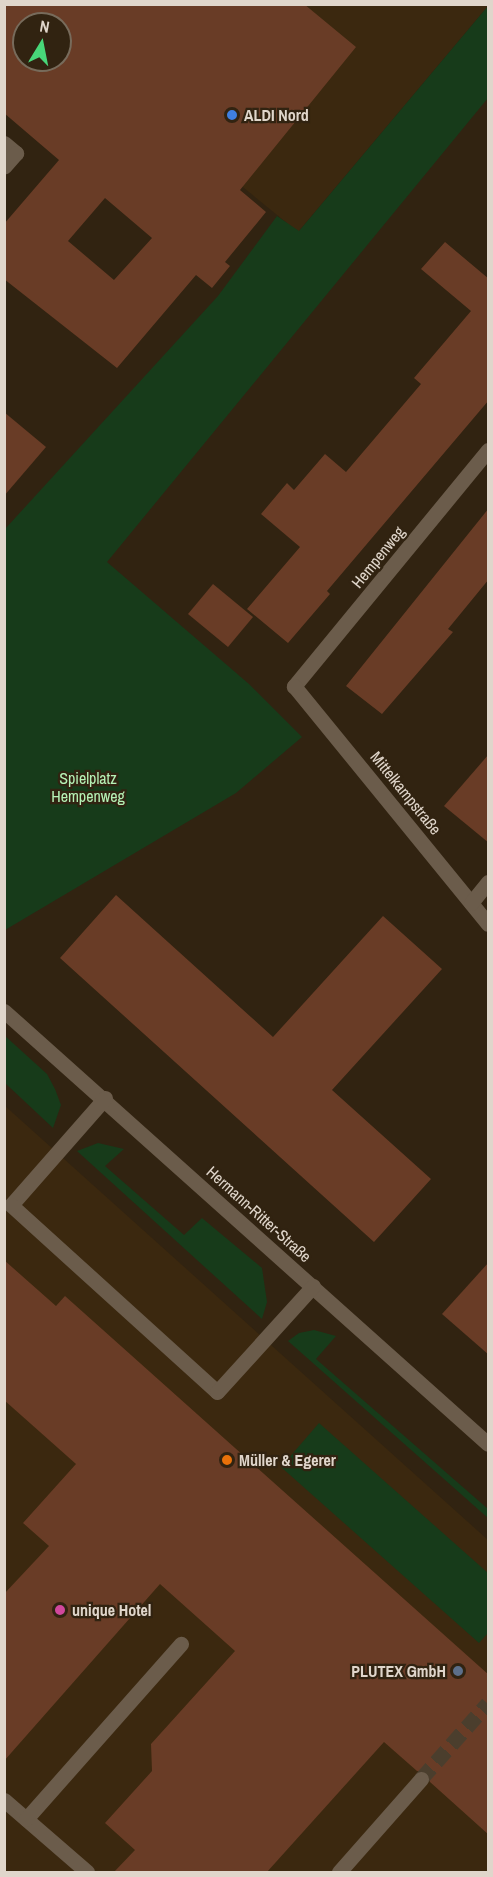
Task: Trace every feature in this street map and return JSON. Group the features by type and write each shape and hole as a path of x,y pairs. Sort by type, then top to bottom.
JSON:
{"street":[{"path":"4,143 16,153 4,167"},
{"name":"Hempenweg","path":"294,686 489,450"},
{"name":"Mittelkampstraße","path":"294,686 489,924"},
{"path":"471,903 489,882"},
{"name":"Hermann-Ritter-Straße","path":"4,1011 105,1098 489,1444"},
{"path":"105,1098 12,1204 217,1392 313,1286"},
{"path":"26,1819 181,1644"},
{"path":"339,1872 421,1779"},
{"path":"4,1800 87,1872"}],"shaded area":[{"path":"488,4 298,232 72,48 72,12 51,12 46,5"},
{"path":"4,1105 488,1540 488,1872 5,1872"}],"green space":[{"name":"Spielplatz Hempenweg","path":"488,6 488,98 107,562 249,684 302,737 236,793 5,930 5,529 218,296 277,216 299,231"},
{"path":"4,1035 47,1074 55,1089 61,1105 53,1128 5,1083"},
{"path":"98,1143 124,1149 105,1166 184,1235 202,1218 262,1268 267,1302 262,1319 77,1151"},
{"path":"314,1330 336,1336 316,1359 488,1509 488,1518 288,1341 299,1333"},
{"path":"319,1423 488,1573 488,1633 479,1643 281,1467"}],"building":[{"path":"4,4 304,4 356,47 240,190 266,212 225,262 230,266 212,288 196,275 117,368 4,279 4,224 59,160 4,113","holes":["105,198 152,238 114,280 68,241"]},
{"path":"445,242 489,279 489,400 327,591 330,594 288,643 247,609 300,547 261,514 287,483 294,490 325,454 346,472 421,384 414,378 471,311 421,269"},
{"path":"4,412 46,447 4,496"},
{"path":"489,508 489,579 448,629 453,632 382,714 346,686"},
{"path":"213,584 253,617 228,647 188,614"},
{"path":"489,754 489,843 444,806"},
{"path":"116,895 273,1037 383,916 442,969 332,1090 431,1179 374,1242 60,958"},
{"path":"4,1260 56,1306 65,1296 489,1675 489,1835 430,1782 428,1772 417,1771 384,1742 267,1872 114,1872 135,1850 105,1823 152,1771 151,1744 235,1651 160,1584 4,1761 4,1594 49,1546 23,1523 76,1464 4,1400"},
{"path":"489,1262 489,1355 442,1314"}],"tunnel":[{"path":"421,1779 488,1703"}],"place":[{"name":"ALDI Nord","path":"232,115"},
{"name":"Müller & Egerer","path":"227,1460"},
{"name":"unique Hotel","path":"60,1610"},
{"name":"PLUTEX GmbH","path":"458,1671"}]}
